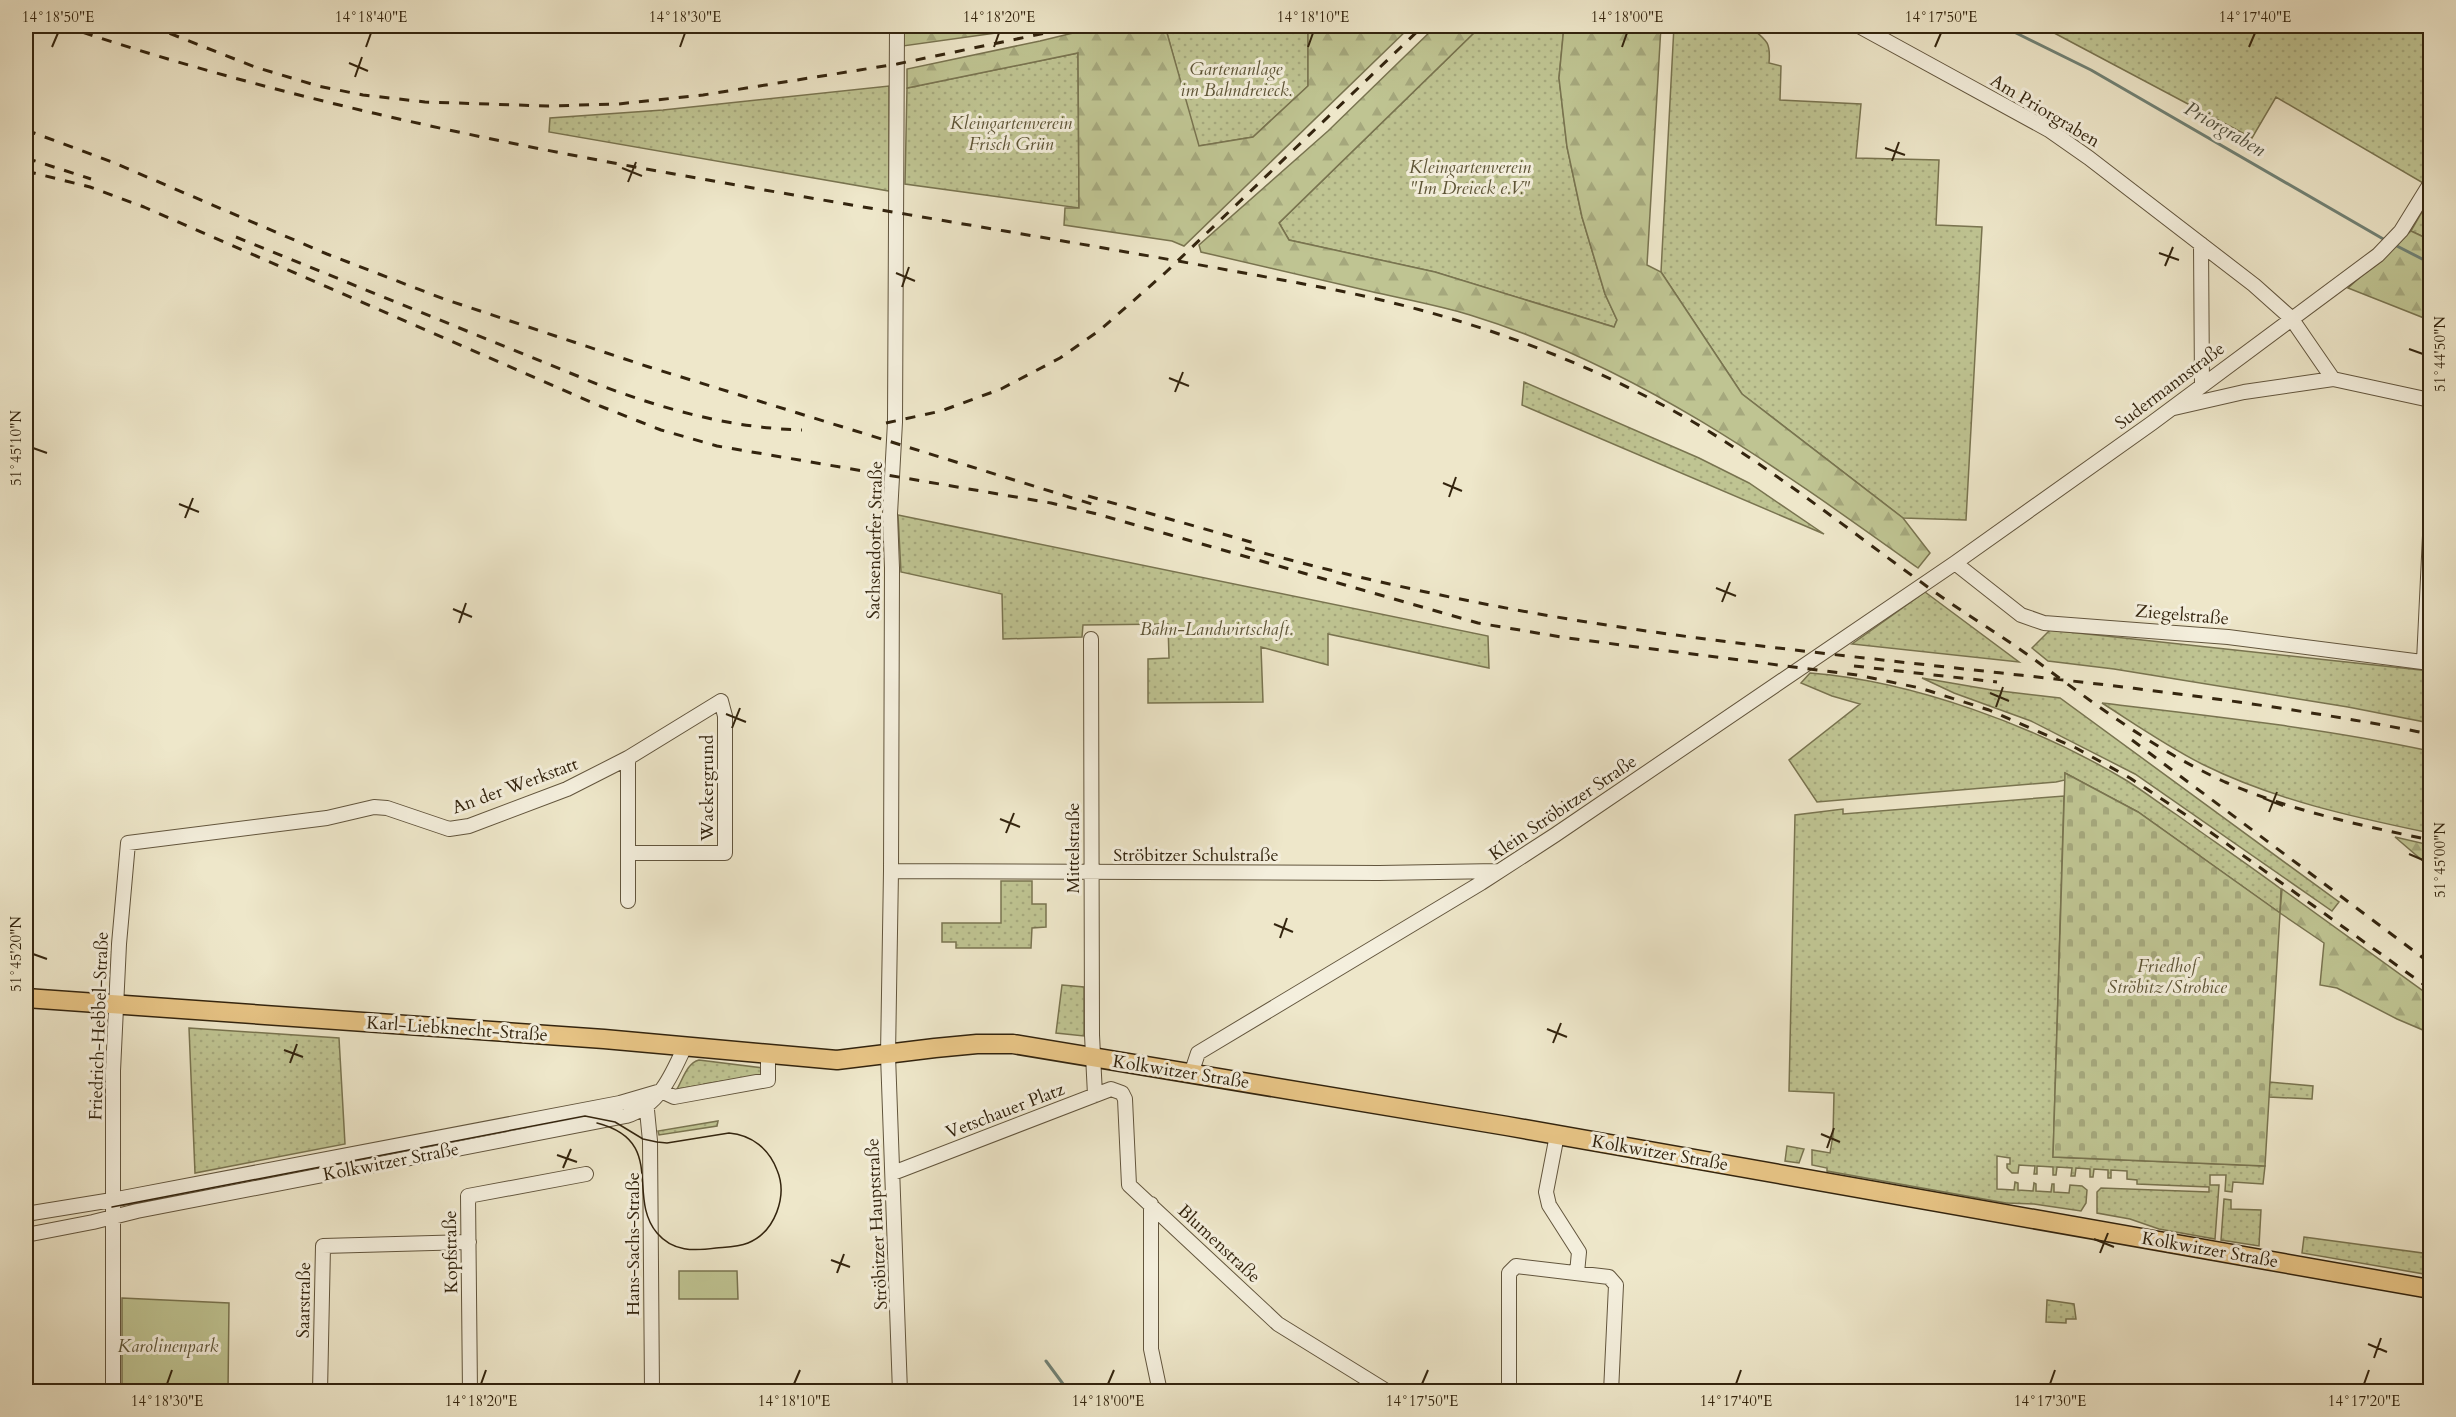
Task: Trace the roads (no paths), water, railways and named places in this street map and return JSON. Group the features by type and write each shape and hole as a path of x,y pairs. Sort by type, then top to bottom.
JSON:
{"main road":[{"name":"Karl-Liebknecht-Straße","path":"26,998 685,1046 837,1060 888,1055"},
{"name":"Kolkwitzer Straße","path":"888,1055 946,1047 1013,1044 1557,1135 2430,1289"}],"street":[{"name":"Sachsendorfer Straße","path":"888,1055 891,872 892,568 890,514 895,422 897,26"},
{"name":"Am Priorgraben","path":"1859,26 2049,130 2089,158 2254,285 2291,318 2332,379"},
{"name":"Sudermannstraße","path":"1955,563 2378,255 2402,231 2430,184"},
{"path":"2201,244 2202,385"},
{"path":"2168,410 2244,392 2332,379 2430,399"},
{"name":"Ziegelstraße","path":"1955,563 2021,615 2044,623 2228,636 2427,662 2430,536"},
{"name":"Klein Ströbitzer Straße","path":"1191,1074 1198,1053 1500,871 1955,563"},
{"name":"Mittelstraße","path":"1091,639 1094,1058"},
{"name":"An der Werkstatt","path":"128,843 327,818 374,807 387,808 449,829 469,826 567,789 628,758 720,701"},
{"name":"Wackergrund","path":"629,853 724,852 725,716 720,701"},
{"path":"628,758 628,901"},
{"name":"Friedrich-Hebbel-Straße","path":"113,1392 113,1071 128,843"},
{"name":"Ströbitzer Schulstraße","path":"891,872 1500,871"},
{"path":"661,1091 671,1077 685,1046"},
{"name":"Kolkwitzer Straße","path":"112,1209 620,1103 646,1102 661,1091 674,1098 768,1080 768,1054"},
{"name":"Ströbitzer Hauptstraße","path":"888,1055 900,1392"},
{"path":"1094,1058 1095,1095"},
{"name":"Blumenstraße","path":"1095,1095 1111,1089 1122,1093 1125,1099 1129,1185 1278,1324 1388,1392"},
{"name":"Vetschauer Platz","path":"893,1173 1095,1095"},
{"name":"Hans-Sachs-Straße","path":"646,1102 650,1141 652,1392"},
{"path":"1557,1135 1546,1192 1549,1205 1579,1252 1578,1273"},
{"name":"Kopfstraße","path":"470,1392 468,1196 586,1174"},
{"path":"1150,1204 1151,1349 1160,1392"},
{"path":"26,1214 112,1209"},
{"path":"26,1235 112,1209"},
{"name":"Saarstraße","path":"320,1392 323,1246 468,1242"},
{"path":"1512,1392 1509,1390 1509,1273 1516,1266 1609,1277 1616,1285 1611,1392"}],"waterway":[{"name":"Priorgraben","path":"2002,26 2091,70 2385,240"},
{"name":"Priorgraben","path":"2393,244 2430,263"},
{"path":"1046,1361 1069,1392"}],"tram line":[{"path":"112,1207 585,1116 615,1122 643,1139 657,1142 667,1143 729,1133 752,1140 759,1144 774,1162 780,1180 780,1202 772,1222 757,1238 740,1245 692,1250 670,1244 657,1233 648,1218 644,1203 639,1156 632,1143 618,1131 597,1123"}],"railway":[{"path":"64,26 242,80 423,124 696,178 1124,251 1325,288 1373,298 1469,324 1561,357 1607,377 1695,423 1781,480 2103,710 2174,756 2225,782 2275,801 2352,823 2430,840"},
{"path":"151,26 255,67 318,86 363,95 425,102 548,106 618,104 703,95 897,64 1079,26"},
{"path":"886,423 941,411 1001,389 1060,358 1100,330 1165,273 1423,26"},
{"path":"26,130 112,162 327,254 444,299 649,367 1095,505"},
{"path":"26,158 91,179"},
{"path":"26,171 90,187 144,207 600,406 661,430 717,446 1051,503 1097,514 1478,623 1567,638 1857,675 1920,688 1989,710 2076,748 2130,778 2192,819 2430,989"},
{"path":"236,237 626,395 725,422 802,430"},
{"path":"1088,496 1258,544"},
{"path":"1245,548 1444,596 1545,615 1745,644 2235,702 2333,716 2430,734"},
{"path":"1854,666 1997,682"},
{"path":"2132,740 2430,963"}],"park label":[{"name":"Gartenanlage im Bahndreieck.","path":"1236,79"},
{"name":"Kleingartenverein Frisch Grün","path":"1011,133"},
{"name":"Kleingartenverein \"Im Dreieck e.V.\"","path":"1470,177"},
{"name":"Bahn-Landwirtschaft.","path":"1216,629"},
{"name":"Friedhof Ströbitz/Strobice","path":"2167,976"},
{"name":"Karolinenpark","path":"168,1346"}]}
